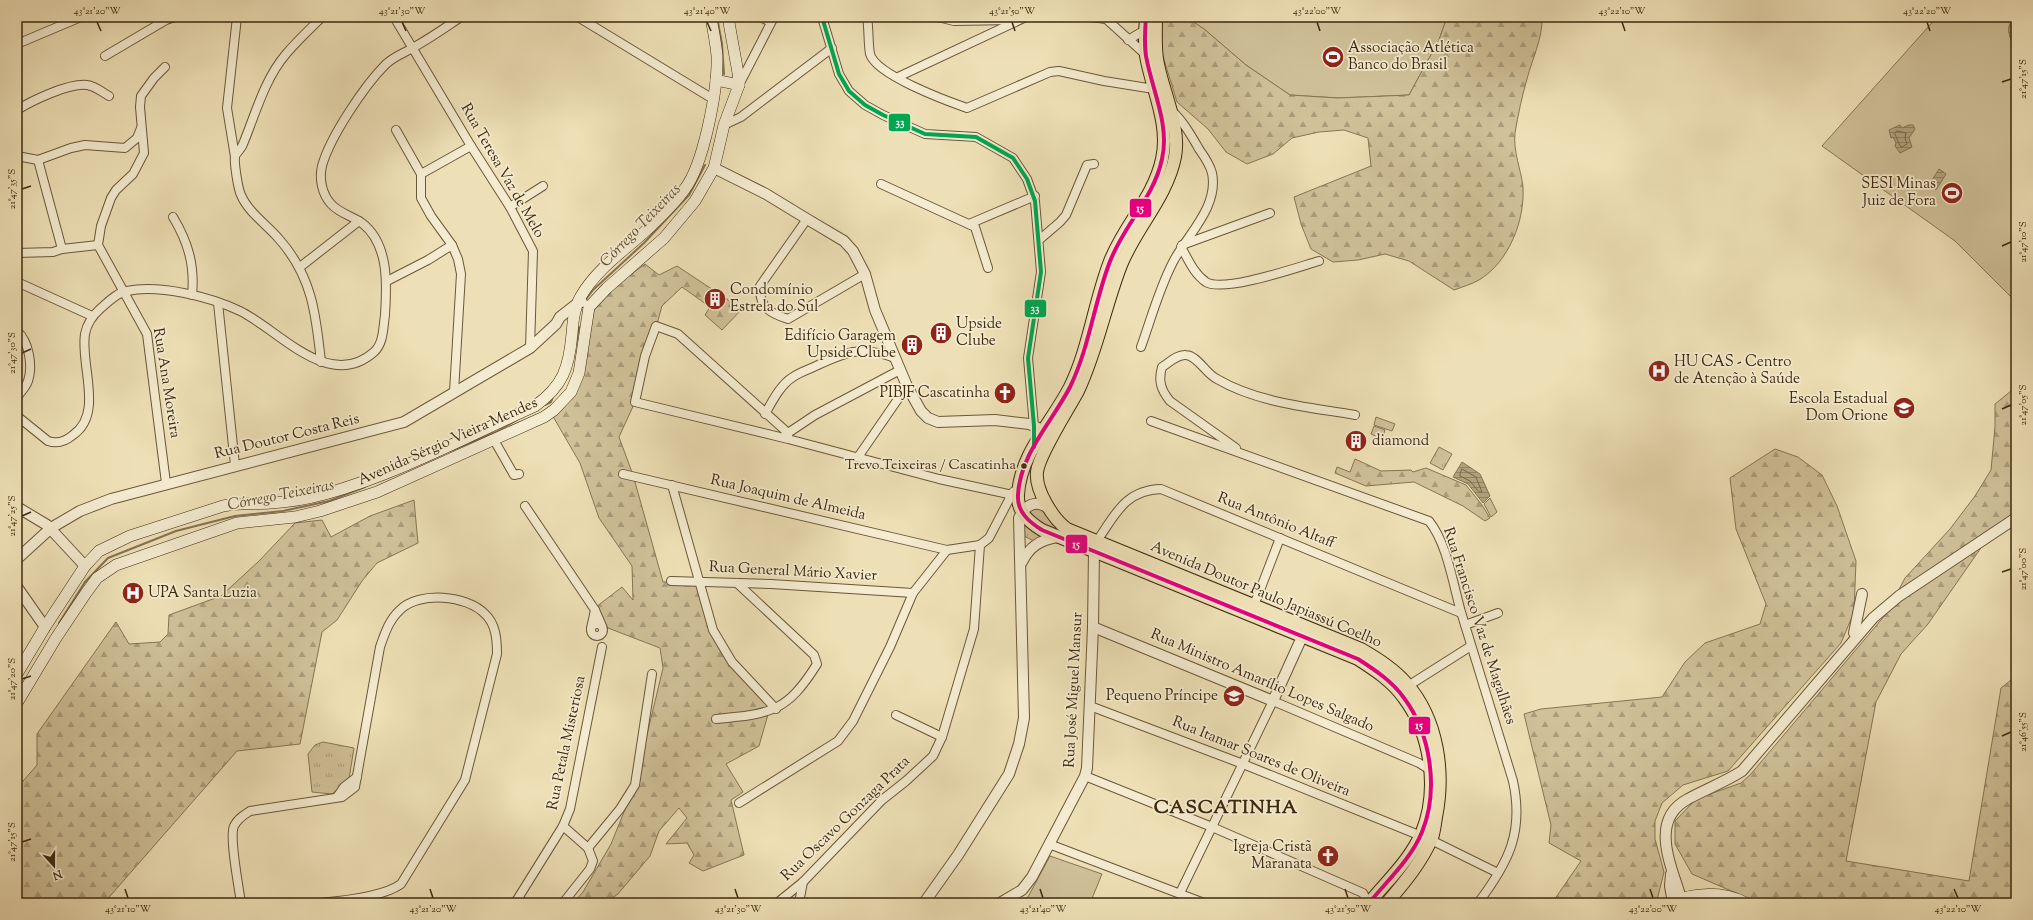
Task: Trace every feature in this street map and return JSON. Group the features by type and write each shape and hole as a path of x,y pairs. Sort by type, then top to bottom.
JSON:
{"main road":[{"path":"585,308 595,276 651,226 685,190 694,172 701,150 716,80 717,55 711,17"},
{"path":"585,308 664,238 695,201 714,168 724,125 739,85 728,17"},
{"path":"1022,512 1014,495 1034,448 1039,428 1070,386 1092,324 1109,263 1152,187 1162,161 1164,135 1146,55 1146,17"},
{"path":"1156,17 1157,60 1170,110"},
{"path":"716,80 739,85"},
{"path":"713,99 720,111 724,125"},
{"name":"Avenida Doutor Paulo Japiassú Coelho","path":"1170,110 1175,144 1173,165 1156,201 1121,264 1088,368 1038,467 1036,473 1038,483 1055,518 1067,529 1095,546 1109,557 1302,631 1366,652 1391,669 1408,686 1429,721 1441,773 1439,802 1415,869 1387,903"},
{"path":"701,150 709,166 714,168"},
{"name":"Avenida Sérgio Vieira Mendes","path":"91,573 104,548 130,536 170,522 238,503 286,502 325,494 384,473 535,406 554,390 565,374 570,348 573,317 585,308"},
{"name":"Avenida Sérgio Vieira Mendes","path":"91,573 206,532 237,523 294,517 371,494 544,417 554,410 571,392 579,374 585,308"},
{"path":"1039,428 1046,434 1046,438 1035,462 1033,474 1038,492 1047,504"},
{"name":"Avenida Doutor Paulo Japiassú Coelho","path":"1022,512 1029,522 1057,537 1095,546 1255,603 1302,631 1358,659 1380,673 1397,689 1412,709 1421,730 1428,753 1430,770 1430,798 1425,838 1369,903"},
{"path":"17,674 45,627 91,573"},
{"path":"17,703 56,638 91,573"},
{"path":"1677,901 1703,894 1736,898 1746,903"}],"street":[{"path":"17,44 81,17"},
{"path":"105,56 159,24 175,17"},
{"path":"237,17 227,108 235,156 238,188 242,197 254,213 280,239 300,268 312,295 317,317 321,362"},
{"path":"235,156 243,145 263,91 274,70 286,54 322,17"},
{"path":"17,416 48,441 53,442 69,438 78,432 86,420 90,406 84,348 85,332 92,316 125,291 154,289 192,295 218,303 240,311 281,336 307,356 321,362 348,364 366,359 377,350 382,339 387,281 381,254 376,241 364,224 331,204 321,183 322,168 336,136 360,95 386,64 400,53 414,48 461,17"},
{"path":"578,17 713,99"},
{"path":"739,85 772,20 760,17"},
{"path":"714,168 766,194 844,241 853,251 865,274 875,310 907,386 921,411 928,418 938,422 995,420 1039,428 1028,358 1041,272 1035,196 1027,179 1013,158 976,137 925,134 865,105 849,91 839,74 822,17"},
{"path":"862,17 868,21 870,55 879,68 942,99 967,108 1050,72 1059,71 1104,82 1154,89"},
{"path":"938,17 954,21 1018,20"},
{"path":"898,77 1026,17"},
{"path":"1091,17 1105,18 1146,55"},
{"name":"Rua Teresa Vaz de Melo","path":"397,22 414,48 471,146 510,207 533,251 530,348"},
{"path":"1128,40 1145,30"},
{"path":"724,125 741,117 832,48"},
{"path":"17,253 53,252 62,249 98,245 101,226 111,198 116,190 133,174 144,154 141,96 154,78 165,68"},
{"path":"17,110 57,91 80,85 92,87 109,96"},
{"path":"1141,347 1164,280 1181,246 1197,225 1208,205 1214,184 1212,171 1208,162 1182,120 1170,110"},
{"path":"17,156 38,160 78,146 125,148 137,138 142,128"},
{"path":"396,130 421,174 421,198 430,216 452,245 458,259 461,274 454,392"},
{"path":"421,174 471,146"},
{"path":"38,160 62,249"},
{"path":"1039,240 1066,215 1087,165 1094,164"},
{"path":"881,184 975,227 988,268"},
{"path":"510,207 543,186"},
{"path":"969,224 1035,196"},
{"path":"1181,246 1270,213"},
{"path":"172,217 184,236 193,264 192,295"},
{"path":"807,219 760,286 760,297 763,305 770,311 788,319 865,274"},
{"path":"300,268 359,221"},
{"name":"Rua Ana Moreira","path":"98,245 125,291 147,334 166,483"},
{"path":"387,281 428,260 452,245"},
{"path":"1181,246 1197,273 1207,283 1224,285 1249,281 1320,261"},
{"path":"17,282 92,316"},
{"path":"218,303 235,465"},
{"name":"Rua Doutor Costa Reis","path":"17,559 51,528 80,511 111,499 166,483 404,422 530,348 556,324 560,317 585,308"},
{"name":"Rua Doutor Costa Reis","path":"556,324 573,317"},
{"path":"739,803 838,741 853,721 890,647 913,593 947,550 980,546 989,538 1014,495 939,479 788,436 635,402 645,356 656,326 678,334 788,436"},
{"path":"17,331 23,336 28,347 29,372 28,381 17,397"},
{"path":"765,414 776,395 792,377 843,354 862,351 877,351 895,358"},
{"path":"1244,454 1170,401 1163,392 1159,379 1162,367 1180,355 1187,355 1193,358 1216,379 1260,397 1355,415"},
{"path":"788,436 815,415 900,370"},
{"path":"858,457 907,386"},
{"name":"Rua Francisco Vaz de Magalhães","path":"1151,421 1429,520 1438,532 1518,801 1515,837 1508,855 1478,903"},
{"path":"494,440 514,475 520,474"},
{"name":"Rua Joaquim de Almeida","path":"623,474 947,550"},
{"path":"672,485 713,630 732,662 776,709"},
{"name":"Rua Antônio Altaff","path":"1095,546 1118,510 1130,497 1146,489 1161,489 1461,612"},
{"path":"924,903 958,855 1009,774 1019,744 1024,718 1019,518 1025,508 1034,504 1047,504"},
{"path":"525,506 595,610 603,628"},
{"path":"17,507 51,528 91,573"},
{"path":"1677,901 1672,866 1665,844 1667,821 1674,810 1686,800 1729,780 1742,771 1821,677 1880,612 1899,596 2016,518"},
{"path":"1021,564 1026,553 1034,545 1043,540 1057,537"},
{"path":"1255,603 1280,538"},
{"name":"Rua Oscavo Gonzaga Prata","path":"777,903 804,882 882,800 906,782 933,756 942,737 974,629 980,546"},
{"name":"Rua José Miguel Mansur","path":"1000,903 1022,890 1032,877 1085,776 1089,747 1095,546"},
{"path":"1821,677 1830,663 1871,614 1897,593 1967,551"},
{"path":"1094,570 1100,561 1109,557"},
{"name":"Rua General Mário Xavier","path":"671,581 700,581 913,593"},
{"path":"716,719 758,715 776,709 792,698 806,681 816,664 814,655 738,583"},
{"path":"17,588 45,627"},
{"path":"1854,633 1862,594"},
{"path":"241,903 235,853 234,827 240,817 250,811 337,798 349,793 355,788 380,647 386,628 401,609 426,597 438,597 467,604 485,614 493,625 497,639 497,654 465,780 401,884 383,892 334,902 320,903"},
{"path":"595,610 592,632 602,647"},
{"path":"1465,625 1498,612"},
{"path":"592,632 597,624 603,628"},
{"name":"Rua Ministro Amarílio Lopes Salgado","path":"1093,627 1273,701 1419,763 1430,770"},
{"name":"Rua Petala Misteriosa","path":"515,903 563,826 570,809 602,647 603,628"},
{"path":"1180,893 1273,701 1302,631"},
{"path":"1408,686 1472,646"},
{"path":"588,848 620,809 635,785 652,674"},
{"name":"Rua Itamar Soares de Oliveira","path":"1090,706 1243,764 1425,838 1498,873"},
{"path":"896,715 942,737"},
{"path":"1419,763 1424,760 1428,753"},
{"path":"1085,776 1212,827 1363,893 1369,903"},
{"path":"563,826 588,848 592,861 590,869 563,903"},
{"path":"1049,844 1204,903"},
{"path":"798,903 804,882"}],"green space":[{"path":"1161,17 1186,17 1204,29 1246,65 1290,95 1338,98 1409,95 1439,40 1447,17 1542,17 1541,33 1523,92 1515,133 1516,154 1523,187 1521,213 1513,239 1499,263 1479,280 1454,290 1409,261 1385,254 1358,260 1333,262 1311,249 1301,224 1294,197 1371,166 1368,138 1344,130 1319,132 1292,138 1273,154 1247,164 1226,152 1208,129 1177,102 1161,50"},
{"name":"Associação Atlética Banco do Brasil","path":"1186,17 1447,17 1439,40 1409,95 1338,98 1290,95 1246,65 1204,29"},
{"name":"SESI Minas Juiz de Fora","path":"1937,17 2016,17 2016,302 1955,241 1822,146"},
{"path":"645,264 659,275 677,266 742,309 722,330 705,315 710,307 682,287 662,306 635,402 619,437 633,475 663,582 700,581 706,608 732,662 771,704 759,746 726,764 743,792 731,800 744,855 703,871 689,863 694,855 687,843 666,844 687,818 679,808 659,831 650,856 618,894 605,903 573,903 583,892 611,844 635,785 663,668 660,648 608,628 596,607 622,587 633,600 632,566 599,518 580,463 551,413 579,379 595,301"},
{"path":"2016,387 2016,515 1992,532 1928,624 1901,654 1876,702 1846,861 1969,881 2001,688 2016,676 2016,903 1801,903 1798,900 1757,902 1692,874 1675,844 1675,821 1696,799 1741,783 1750,775 1886,614 1905,578 1950,529 1975,496 1991,470 1995,427 1995,404"},
{"path":"1376,417 1395,424 1392,431 1374,425"},
{"path":"1374,426 1385,430 1382,439 1371,434"},
{"path":"1439,447 1452,454 1443,470 1430,463"},
{"path":"1775,449 1798,457 1822,475 1837,506 1856,561 1854,612 1841,643 1728,771 1683,785 1662,803 1655,821 1655,839 1664,872 1657,900 1651,903 1552,903 1581,861 1549,843 1551,825 1524,714 1541,709 1662,697 1685,662 1705,643 1760,624 1766,604 1736,529 1730,478"},
{"path":"1355,459 1381,471 1411,470 1413,472 1426,468 1466,485 1490,518 1485,521 1463,506 1414,482 1366,486 1335,473 1337,467 1350,472"},
{"path":"1490,498 1497,512 1491,517 1484,504"},
{"path":"414,500 418,543 377,563 362,581 337,620 322,632 300,744 237,751 104,903 17,903 17,788 37,765 37,734 116,622 129,644 160,642 168,634 169,615 221,596 259,561 295,523 322,520 331,537 370,516"},
{"path":"1042,508 1081,539 1037,523 1027,512 1033,509"},
{"path":"1023,524 1044,535 1034,541 1022,535"},
{"path":"323,742 354,748 349,779 332,794 312,792 308,754 315,745"},
{"path":"1050,856 1102,874 1091,901 1096,903 1017,903 1028,897"}],"water":[{"path":"2016,18 2016,49 2010,37 2009,28 2012,21"},
{"path":"1900,125 1902,128 1913,125 1915,129 1909,138 1912,147 1900,153 1895,146 1896,143 1893,137 1891,138 1889,130"},
{"path":"1939,169 1946,174 1936,190 1929,185"},
{"path":"1462,462 1480,474 1490,496 1483,503 1468,484 1453,477"}],"waterway":[{"name":"Córrego Teixeiras","path":"717,17 722,44 724,74"},
{"name":"Córrego Teixeiras","path":"587,298 593,290 644,243 689,195 705,165"},
{"name":"Córrego Teixeiras","path":"576,344 579,327"},
{"name":"Córrego Teixeiras","path":"545,405 551,402 553,397"},
{"name":"Córrego Teixeiras","path":"450,451 496,432 517,420"},
{"name":"Córrego Teixeiras","path":"59,623 85,582 108,558 176,531 235,516 283,511 329,501 365,487"}],"transit line":[{"name":"33","path":"822,17 839,74 849,91 865,105 925,134 976,137 1013,158 1027,179 1035,201 1041,272 1028,358 1034,426 1034,447"},
{"name":"15","path":"1146,17 1146,56 1164,133 1162,159 1152,187 1122,237 1109,264 1077,372 1063,400 1038,439 1024,466 1020,480 1018,501 1028,520 1042,530 1358,659 1371,667 1394,686 1404,698 1421,728 1430,763 1430,798 1427,816 1422,832 1412,851 1369,903"}],"place":[{"name":"Associação Atlética Banco do Brasil","path":"1333,57"},
{"name":"SESI Minas Juiz de Fora","path":"1952,193"},
{"name":"Condomínio Estrela do Sul","path":"715,299"},
{"name":"Upside Clube","path":"941,333"},
{"name":"Edifício Garagem Upside Clube","path":"912,345"},
{"name":"HU CAS - Centro de Atenção à Saúde","path":"1659,371"},
{"name":"PIBJF Cascatinha","path":"1005,393"},
{"name":"Escola Estadual Dom Orione","path":"1904,408"},
{"name":"diamond","path":"1356,441"},
{"name":"Trevo Teixeiras / Cascatinha","path":"1024,466"},
{"name":"UPA Santa Luzia","path":"133,593"},
{"name":"Pequeno Príncipe","path":"1234,696"},
{"name":"Igreja Cristã Maranata","path":"1328,856"}],"district":[{"name":"CASCATINHA","path":"1226,808"}]}
